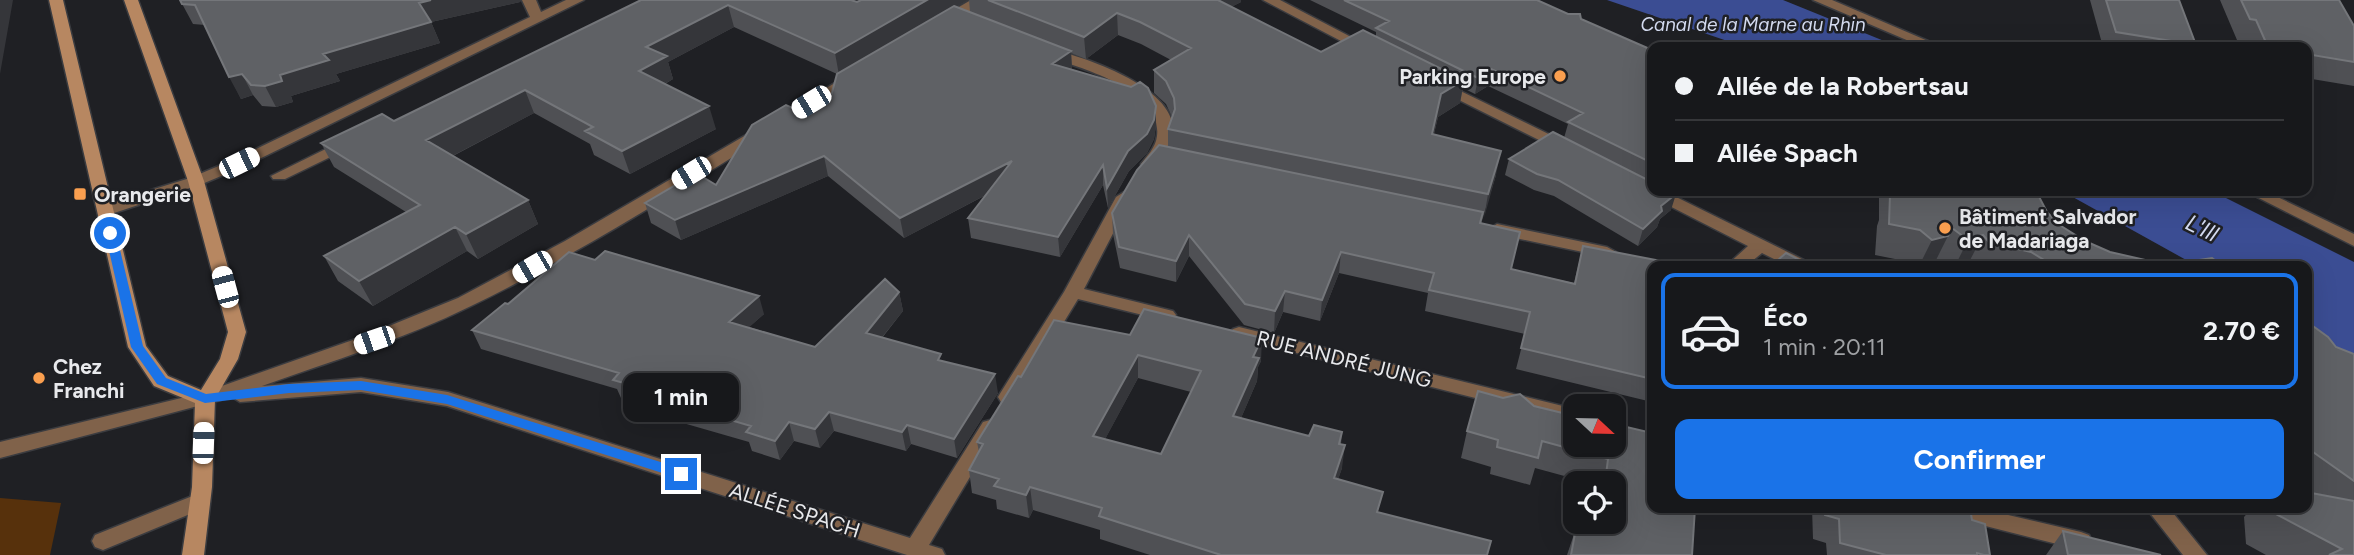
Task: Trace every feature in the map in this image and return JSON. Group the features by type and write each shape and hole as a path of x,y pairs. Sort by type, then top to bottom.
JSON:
{"main road":[{"path":"56,0 137,347 161,381 205,399"},
{"path":"131,0 196,181 237,332 229,359 205,399 200,501 193,555"}],"street":[{"path":"529,0 538,19"},
{"path":"105,210 196,181 239,163 577,0"},
{"path":"931,30 981,0"},
{"path":"1270,0 1377,54"},
{"path":"1820,0 1923,42"},
{"path":"955,16 973,23"},
{"path":"925,552 1136,178 1161,160 1167,125 1156,103 1147,94 1132,85 1034,47"},
{"path":"0,450 205,399 374,340 512,278 871,66"},
{"path":"1426,78 1574,152"},
{"path":"279,176 365,135"},
{"path":"1635,183 1647,189"},
{"path":"1661,196 1792,261"},
{"path":"2263,196 2354,241"},
{"path":"1476,225 1623,255"},
{"path":"1741,261 1760,245"},
{"path":"1073,292 1181,319"},
{"name":"RUE ANDRÉ JUNG","path":"1222,329 1563,413"},
{"name":"ALLÉE SPACH","path":"205,399 289,389 361,385 447,399 925,552"},
{"path":"103,541 200,501"},
{"path":"1967,513 2100,545"},
{"path":"2161,513 2196,555"}],"shaded area":[{"path":"0,498 61,503 50,555 0,555"}],"water":[{"name":"Canal de la Marne au Rhin","path":"1607,0 1783,0 1887,42 1730,42"},
{"name":"L'Ill","path":"2071,196 2222,196 2354,262 2354,365 2312,337 2312,261 2188,261"}],"building":[{"path":"180,0 431,0 419,3 431,22 323,54 329,60 280,75 282,81 265,86 251,85 242,74 229,77 195,5 182,4"},
{"path":"641,0 927,0 835,53 728,5 646,47 667,56 639,71 709,106 622,151 585,131 593,127 525,90 426,140 528,200 466,234 455,227 359,281 324,256 420,205 321,143 382,114 394,121"},
{"path":"988,0 1218,0 1321,52 1363,30 1464,80 1441,94 1432,134 1501,151 1488,194 1168,129 1175,109 1174,98 1166,81 1154,70 1191,48 1117,13 1084,37"},
{"name":"Parking Europe","path":"1344,0 1537,0 1568,14 1580,14 1581,19 1647,48 1647,161 1568,122 1583,113 1491,69 1478,78 1376,28 1389,21"},
{"path":"2106,0 2179,0 2195,42 2178,42 2116,32"},
{"path":"2241,0 2339,0 2354,26 2354,62 2312,55 2312,42 2266,42 2256,20 2250,19"},
{"path":"954,6 1071,51 1052,64 1131,87 1140,82 1148,88 1156,106 1154,120 1147,134 1128,151 1107,188 1103,165 1058,237 968,218 1012,161 900,218 824,156 675,220 645,203 696,173 716,185 752,125 786,105 802,112 831,96 837,74"},
{"path":"1553,132 1647,179 1647,196 1674,196 1661,206 1662,211 1643,229 1558,180 1537,174 1509,159"},
{"path":"1159,145 1483,212 1480,223 1520,232 1511,269 1575,284 1583,246 1661,261 1647,261 1647,378 1521,348 1530,312 1429,290 1434,273 1341,252 1322,300 1285,291 1275,311 1245,304 1189,235 1176,261 1119,247 1112,213 1137,170"},
{"path":"1890,196 2039,196 2047,212 2058,224 2085,241 2110,252 2150,261 2046,261 2031,252 1989,242 1983,235 1968,240 1952,228 1948,236 1932,240 1920,230 1889,224"},
{"path":"605,251 759,296 729,322 815,347 885,279 899,292 866,333 941,354 938,360 995,374 954,439 907,425 902,432 829,412 815,429 789,422 775,441 746,432 751,426 676,404 681,399 613,380 619,373 472,330 505,303 508,304 569,252 595,260"},
{"path":"1786,253 1801,261 1777,261"},
{"path":"2212,258 2216,261 2192,261"},
{"path":"1144,309 1262,338 1253,357 1259,358 1233,416 1309,436 1314,425 1342,432 1339,444 1345,445 1334,478 1383,492 1377,512 1491,541 1487,555 1221,555 1099,516 1102,508 1030,487 1026,495 994,486 999,479 969,470 983,444 977,442 1018,376 1021,377 1054,320 1130,335","holes":["1138,355 1201,371 1161,454 1093,436"]},
{"path":"2312,325 2336,347 2354,354 2354,481 2312,451"},
{"path":"1478,391 1503,398 1520,394 1534,406 1563,413 1563,447 1542,441 1538,458 1497,447 1498,440 1467,431"},
{"path":"1626,427 1647,432 1647,513 1695,513 1692,555 1571,555 1575,534 1626,534 1626,471 1606,471 1608,459 1601,457 1626,457"},
{"path":"2312,493 2354,501 2354,555 2329,555 2342,549 2274,513 2312,513"},
{"path":"1971,514 1972,520 1985,524 1990,555 1886,555 1840,543 1839,519 1825,515"},
{"path":"2063,531 2161,555 2068,555"}],"place":[{"name":"Parking Europe","path":"1560,76"},
{"name":"Orangerie","path":"80,194"},
{"name":"Bâtiment Salvador de Madariaga","path":"1945,228"},
{"name":"Chez Franchi","path":"39,378"}],"route":[{"path":"110,233 137,347 161,381 205,399 289,389 361,385 447,399 681,474"}]}
